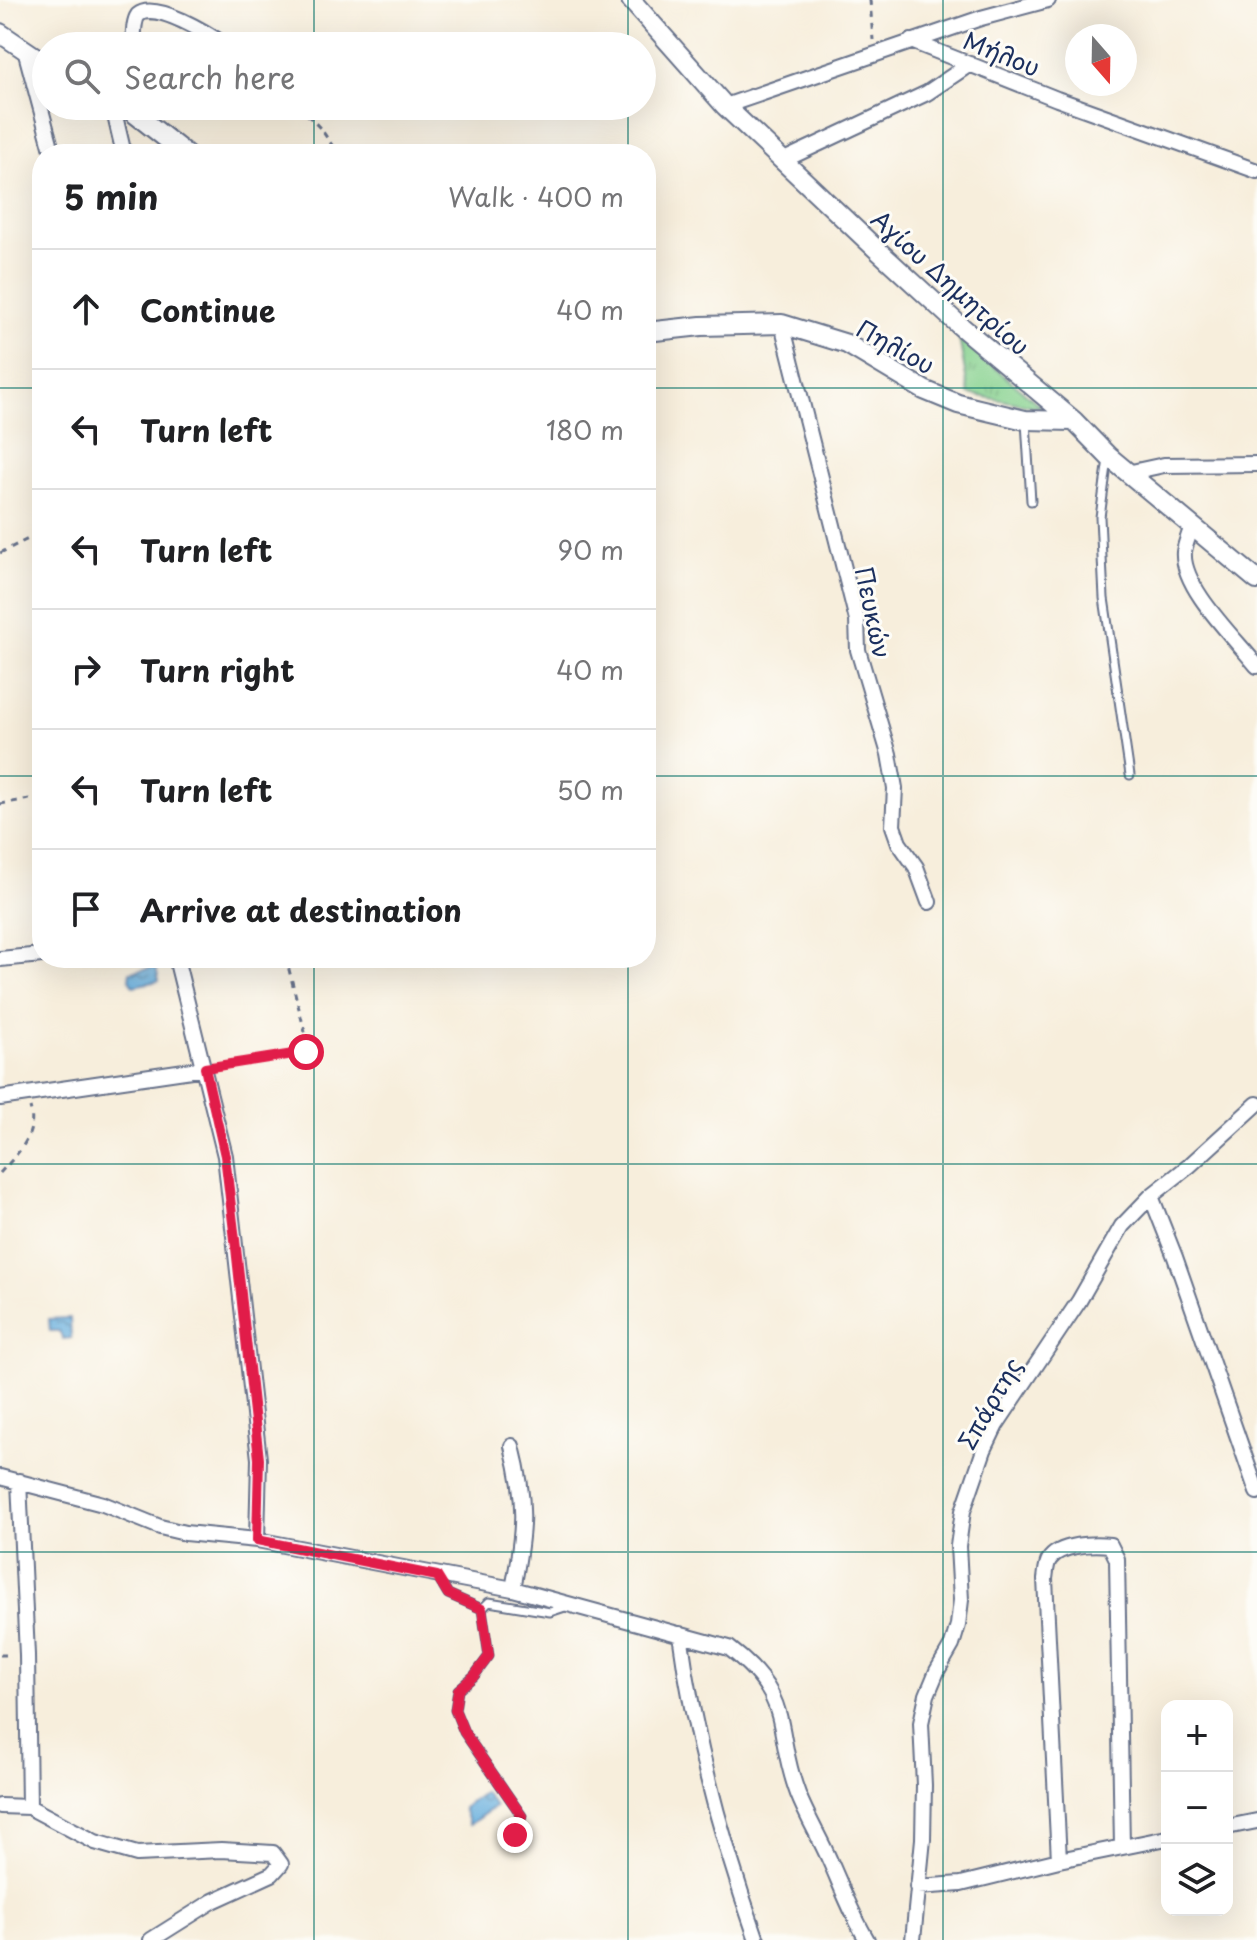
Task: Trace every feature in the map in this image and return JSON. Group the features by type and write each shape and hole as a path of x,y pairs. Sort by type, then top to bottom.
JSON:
{"street":[{"name":"Αγίου Δημητρίου","path":"631,0 725,106 958,324 1074,421 1108,456 1191,528 1257,580"},
{"path":"725,106 911,41 1044,1"},
{"path":"135,32 137,17 144,9 158,7 189,20 206,32"},
{"path":"0,33 32,55"},
{"name":"Μήλου","path":"911,41 1071,104 1257,171"},
{"path":"25,50 32,76"},
{"path":"784,160 927,93 970,64"},
{"path":"44,120 50,144"},
{"path":"116,120 122,144"},
{"path":"143,120 173,144"},
{"name":"Πηλίου","path":"656,331 701,326 782,324 847,344 924,390 958,404 1025,420 1074,421"},
{"name":"Πευκών","path":"782,324 857,620 858,650 889,754 895,788 893,826 899,843 916,867 929,902"},
{"path":"1127,473 1164,465 1257,464"},
{"path":"1191,528 1184,551 1186,575 1198,595 1257,666"},
{"path":"0,959 32,956"},
{"path":"179,968 225,1156 259,1459 257,1540"},
{"path":"0,1098 205,1068"},
{"name":"Σπάρτης","path":"913,1940 923,1839 921,1723 927,1695 952,1645 958,1625 961,1600 958,1546 963,1511 973,1478 996,1425 1079,1301 1122,1226 1151,1196 1257,1104"},
{"path":"1151,1196 1257,1492"},
{"path":"512,1446 524,1500 513,1589"},
{"path":"0,1477 103,1504 160,1527 257,1540 513,1589 729,1648 753,1666 768,1685 778,1706 797,1793 867,1940"},
{"path":"19,1481 27,1655 29,1807"},
{"path":"1059,1860 1045,1579 1048,1562 1057,1551 1097,1543 1110,1545 1117,1559 1122,1847"},
{"path":"680,1634 692,1710 716,1810 757,1940"},
{"path":"0,1806 29,1807 95,1842 137,1854 221,1850 273,1853 281,1864 272,1874 213,1901 151,1940"},
{"path":"1233,1826 1257,1821"},
{"path":"917,1887 961,1884 1161,1839"}],"lane":[{"path":"1025,420 1031,501"},
{"path":"1108,456 1100,517 1104,598 1130,775"},
{"path":"437,1576 448,1594 482,1609"},
{"path":"482,1609 489,1602 550,1612 570,1605"},
{"path":"482,1609 489,1656 458,1690 455,1710 464,1732 522,1816 515,1835"}],"path":[{"path":"870,0 874,55"},
{"path":"312,120 331,144"},
{"path":"0,553 32,537"},
{"path":"0,804 32,799"},
{"path":"205,1068 306,1052 307,1040 289,968"},
{"path":"0,1173 30,1137 33,1117 27,1096"}],"green space":[{"path":"959,338 1043,408 969,394"}],"water":[{"path":"156,968 159,981 133,986 129,979 130,972"},
{"path":"70,1318 71,1338 63,1339 59,1331 50,1331 49,1319"},
{"path":"484,1792 495,1806 469,1825 463,1808"}],"route":[{"path":"306,1052 205,1068 225,1156 236,1248 259,1459 257,1540 437,1576 448,1594 482,1609 489,1656 458,1690 455,1710 464,1732 522,1816 515,1835"}]}
